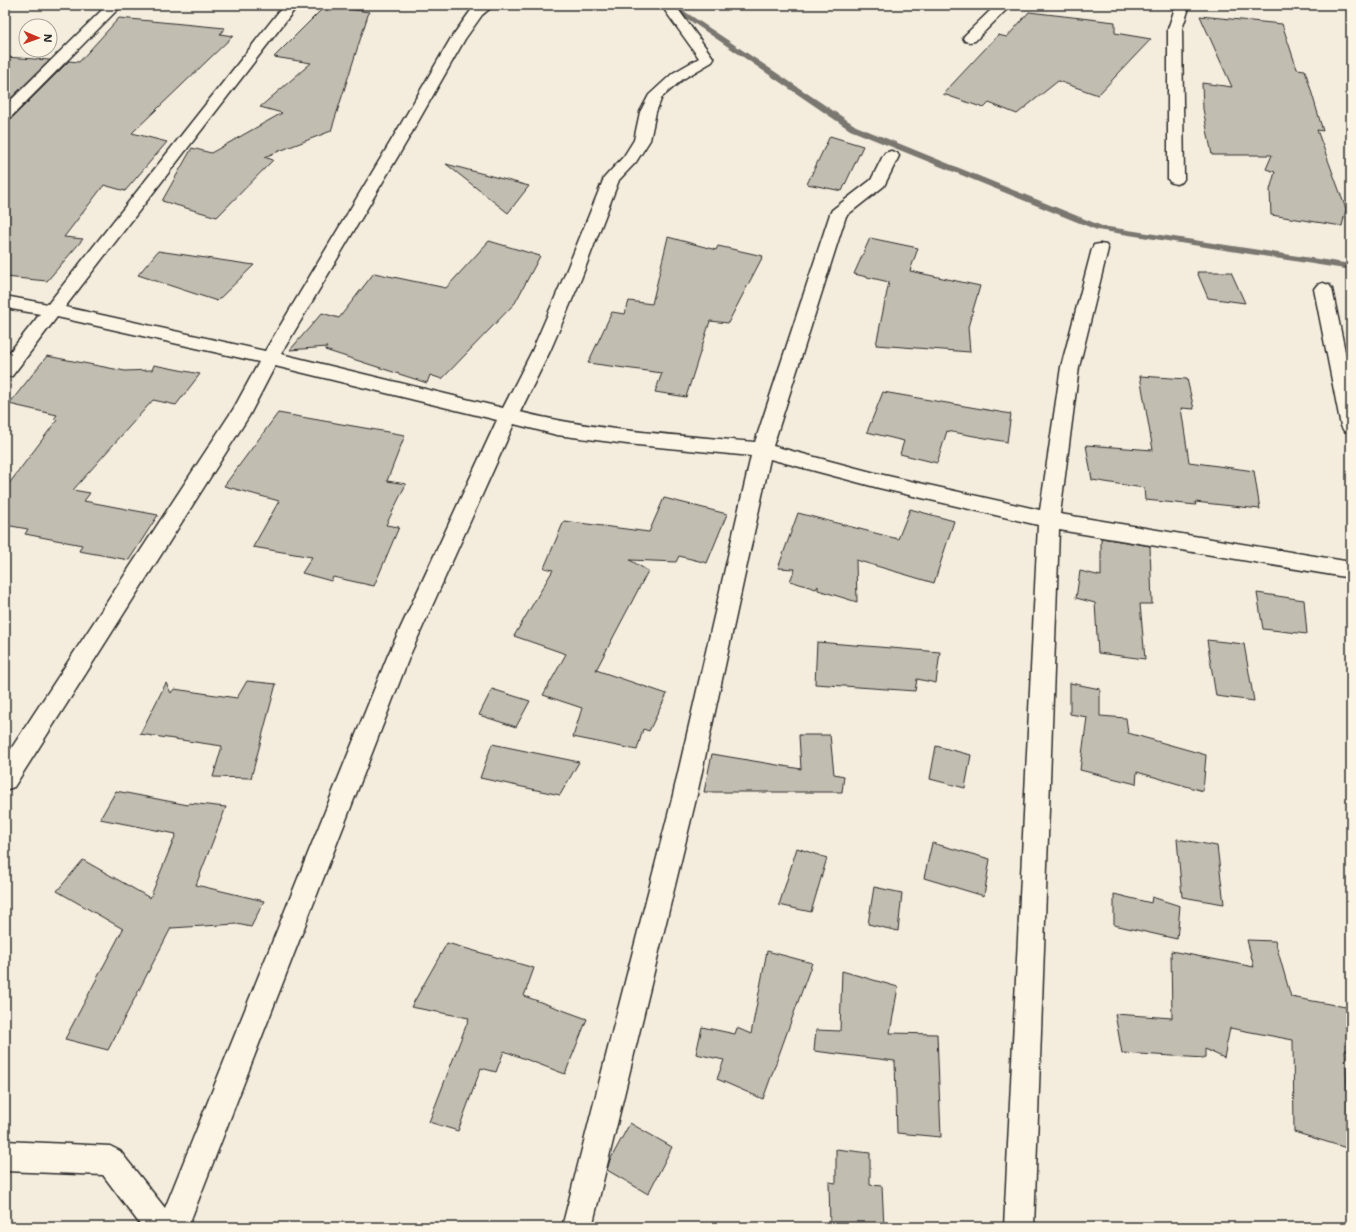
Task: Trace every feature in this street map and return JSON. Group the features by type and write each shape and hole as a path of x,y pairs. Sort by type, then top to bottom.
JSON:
{"street":[{"path":"5,115 115,5"},
{"path":"5,371 292,5"},
{"path":"5,779 242,411 270,358 458,38 477,12 487,5"},
{"path":"173,1227 399,654 509,415 541,351 566,294 612,178 630,159 642,140 648,112 656,94 678,76 707,59 668,5"},
{"path":"970,38 1004,5"},
{"path":"1176,179 1175,29 1183,5"},
{"path":"577,1227 684,799 762,450 838,214 878,183 891,156"},
{"path":"1019,1227 1049,520 1070,368 1100,249"},
{"path":"1323,289 1351,426"},
{"path":"5,302 52,310 270,358 565,429 627,437 762,450 879,481 1049,520 1351,570"},
{"path":"5,1156 110,1161 161,1227"}],"building":[{"path":"325,6 370,12 331,131 264,157 273,160 217,217 162,201 192,148 211,153 282,113 260,107 311,63 274,57"},
{"path":"1029,12 1115,22 1115,33 1151,39 1098,95 1058,81 1017,114 989,103 984,108 943,94 998,35 1007,37"},
{"path":"1200,16 1282,24 1297,69 1305,70 1323,131 1317,130 1346,209 1342,226 1271,215 1270,190 1275,172 1266,169 1272,155 1212,155 1203,109 1202,83 1232,87"},
{"path":"119,18 225,28 220,34 233,36 132,133 167,142 125,191 104,185 64,237 83,239 47,281 5,277 5,121 11,119 69,61 79,62"},
{"path":"5,57 50,60 5,104"},
{"path":"830,136 863,146 842,191 807,184"},
{"path":"446,164 529,186 508,213"},
{"path":"668,237 716,250 718,246 763,256 728,323 710,321 686,397 655,392 662,373 588,363 612,312 625,314 629,301 652,304"},
{"path":"870,238 918,248 910,271 980,286 968,327 970,352 876,345 889,282 854,274"},
{"path":"489,241 540,256 515,303 442,379 430,375 427,383 325,350 327,347 290,350 322,313 339,318 374,273 446,288"},
{"path":"158,251 254,265 217,301 138,275"},
{"path":"1197,272 1231,272 1245,303 1208,298"},
{"path":"47,356 125,371 152,370 154,365 200,374 176,405 153,400 73,490 90,493 84,501 158,515 129,560 79,551 82,545 25,534 28,529 5,525 5,489 57,420 54,419 57,415 9,404"},
{"path":"1140,376 1187,379 1194,409 1181,408 1189,462 1254,471 1260,509 1195,502 1196,505 1145,500 1144,488 1092,480 1086,445 1153,450"},
{"path":"883,392 1011,414 1007,442 947,431 937,463 900,454 904,441 867,432"},
{"path":"278,413 405,435 387,481 406,484 386,525 399,527 374,586 333,577 331,581 302,573 312,557 253,547 279,501 224,486"},
{"path":"664,498 727,514 707,563 679,556 676,562 630,560 648,571 596,670 667,694 649,731 643,729 637,750 573,737 582,708 543,695 566,654 514,636 553,570 544,568 564,521 649,532"},
{"path":"910,509 954,521 934,583 856,560 857,602 818,590 818,586 816,589 790,581 795,569 778,568 798,513 898,539"},
{"path":"1101,538 1150,546 1152,604 1140,604 1145,659 1098,653 1095,603 1076,598 1080,571 1101,576"},
{"path":"1257,593 1304,600 1307,634 1263,629"},
{"path":"1207,640 1244,644 1254,701 1216,696"},
{"path":"817,642 940,652 936,683 917,679 915,691 815,684"},
{"path":"247,681 276,684 251,778 213,777 222,746 140,734 166,683 171,693 174,689 237,698"},
{"path":"1070,683 1100,689 1100,716 1126,718 1128,733 1206,755 1203,791 1137,772 1136,784 1080,770 1087,717 1070,714"},
{"path":"492,689 530,701 516,727 479,715"},
{"path":"799,735 830,735 834,774 844,776 842,792 704,792 712,754 801,769"},
{"path":"492,744 579,762 560,795 480,778"},
{"path":"936,746 971,755 965,788 930,779"},
{"path":"116,791 188,805 189,803 226,807 196,885 264,901 251,927 237,924 171,928 108,1050 65,1039 123,929 57,891 83,860 150,898 176,834 100,819"},
{"path":"1177,839 1217,846 1224,904 1182,897"},
{"path":"932,843 990,859 984,896 924,878"},
{"path":"797,848 827,858 811,912 779,905"},
{"path":"874,887 902,893 898,931 868,924"},
{"path":"1114,894 1151,903 1152,897 1180,906 1177,939 1114,925"},
{"path":"1247,940 1275,941 1291,997 1351,1008 1351,1051 1345,1050 1350,1149 1294,1132 1293,1040 1230,1028 1224,1058 1205,1049 1205,1058 1122,1053 1115,1014 1172,1018 1171,951 1254,967"},
{"path":"447,943 534,968 524,996 587,1019 565,1074 504,1051 496,1072 481,1068 458,1131 429,1122 469,1018 411,1007"},
{"path":"767,951 812,963 763,1099 717,1079 724,1060 696,1054 702,1027 735,1034 737,1028 751,1034"},
{"path":"842,971 898,987 890,1033 937,1034 941,1137 897,1133 895,1061 814,1051 816,1030 840,1031"},
{"path":"630,1123 672,1147 648,1194 607,1170 610,1160"},
{"path":"836,1149 870,1153 870,1185 882,1186 884,1227 830,1227 829,1182 836,1183"}],"waterway":[{"path":"670,5 853,128 1100,228 1351,267"}]}
